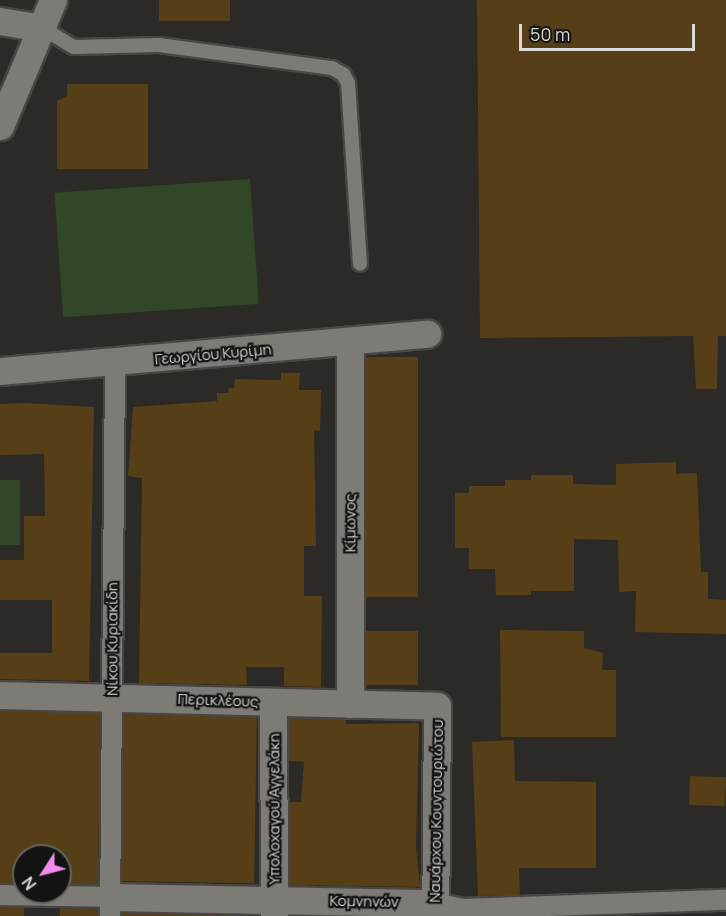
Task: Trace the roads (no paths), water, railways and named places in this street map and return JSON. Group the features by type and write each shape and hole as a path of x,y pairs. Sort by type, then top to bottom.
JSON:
{"street":[{"path":"0,126 53,0"},
{"path":"0,21 42,28"},
{"name":"Γεωργίου Κυρίμη","path":"0,371 115,363 427,334"},
{"name":"Κίμωνος","path":"350,342 350,704"},
{"name":"Νίκου Κυριακίδη","path":"110,907 115,363"},
{"name":"Περικλέους","path":"0,695 437,706"},
{"name":"Υπολοχαγού Αγγελάκη","path":"273,702 274,908"},
{"name":"Ναυάρχου Κουντουριώτου","path":"435,909 437,706"},
{"name":"Κομνηνών","path":"0,895 110,907 596,911 726,900"}],"lane":[{"path":"42,28 74,47 159,45 332,68 343,74 348,83 360,264"}]}
